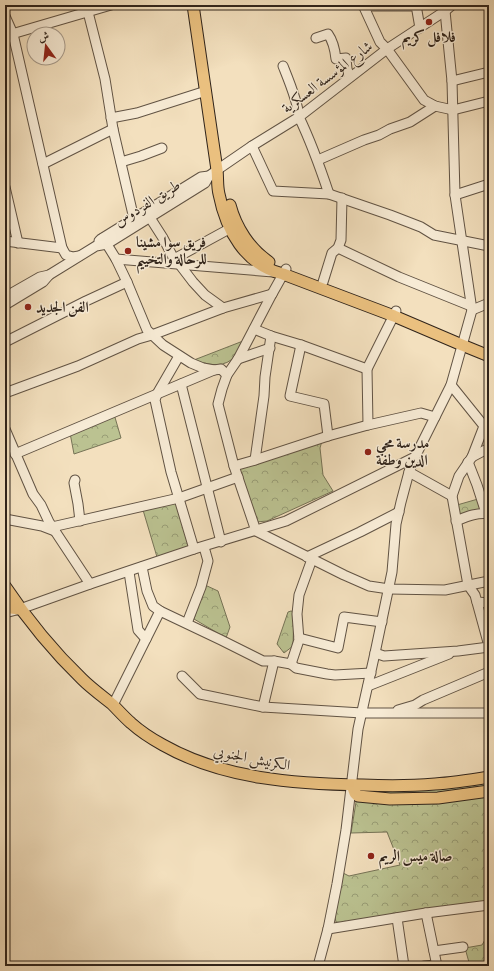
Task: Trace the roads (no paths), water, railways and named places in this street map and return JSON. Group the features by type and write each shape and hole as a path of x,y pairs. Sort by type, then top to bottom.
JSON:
{"main road":[{"path":"194,5 206,91 213,173 222,208 230,229 241,247 257,263 395,314"},
{"path":"213,173 228,199 232,215 240,231 260,256 282,272 323,282 463,342 489,356"},
{"path":"463,342 489,349"},
{"name":"الكرنيش الجنوبي","path":"5,586 20,609 58,655 83,680 113,705 132,724 149,737 200,762 229,771 274,779 323,784 393,786 436,784 489,778"},
{"path":"5,605 11,608 20,609"},
{"path":"352,785 358,796 390,799 438,798 489,791"}],"street":[{"path":"9,35 111,5"},
{"path":"420,28 416,6 364,5 380,42 387,49 424,100 435,106 453,110 489,101"},
{"path":"318,966 328,929 346,830 358,729 392,572 396,524 409,472 451,385 471,308 455,195 449,8"},
{"name":"شارع المؤسسة العسكرية","path":"213,173 252,146 299,117 387,49 449,8"},
{"path":"88,12 134,218"},
{"path":"5,16 43,164 62,248 66,255 73,257 79,256"},
{"path":"316,38 328,34 334,47 336,59 346,58 347,69 350,77"},
{"path":"283,66 294,95 299,117 310,139 329,194"},
{"path":"452,81 489,72"},
{"path":"111,118 137,113 206,91"},
{"path":"318,160 410,122 435,106"},
{"path":"43,164 113,129"},
{"path":"252,146 273,191 329,194 421,227 434,235 489,246"},
{"path":"121,162 162,148"},
{"name":"طريق الفردوس","path":"5,298 40,277 49,275 96,246 101,239 105,241 148,215 201,177 213,173"},
{"path":"455,195 489,184"},
{"path":"5,188 18,243"},
{"path":"323,282 332,253 338,248 341,240 342,198"},
{"path":"148,215 177,262 205,295 223,308"},
{"name":"طريق الفردوس","path":"105,241 134,218 148,215"},
{"path":"177,262 230,229"},
{"path":"5,241 62,248"},
{"path":"105,241 127,282 147,330 163,345 179,356 203,368 214,370"},
{"path":"338,248 398,277 471,308 489,303"},
{"path":"116,259 177,262 282,272 254,329 228,375 218,404 234,466 256,531 369,586 389,589 445,590 489,581"},
{"name":"طريق الفردوس","path":"5,305 44,282 49,275"},
{"path":"5,342 127,282"},
{"path":"5,393 78,366 138,339 223,308 272,294"},
{"path":"368,425 367,369 395,314"},
{"path":"254,329 367,369"},
{"path":"255,460 271,336"},
{"path":"302,345 290,396 324,404 328,436"},
{"path":"238,359 270,348"},
{"path":"179,356 155,400 171,472 194,550"},
{"path":"15,454 214,370 221,369 228,375"},
{"path":"181,384 221,542"},
{"path":"375,653 384,656 456,651 489,646 488,634 475,595 468,585 452,496 459,476 470,460 484,426 451,385"},
{"path":"234,466 368,425 421,413 435,417"},
{"path":"5,429 33,494 90,584"},
{"path":"470,460 489,448"},
{"path":"5,613 204,546 286,521 415,457"},
{"path":"456,521 470,515 488,513 477,485 470,460"},
{"path":"409,472 452,496"},
{"path":"5,519 54,529 80,521 179,498 238,477"},
{"path":"75,480 74,483 80,521"},
{"path":"291,664 299,640 297,614 299,596 309,558 399,512"},
{"path":"187,624 201,587 208,561 204,546"},
{"path":"142,567 147,591 153,606 160,611 263,661 291,664 296,668 335,675 371,673"},
{"path":"129,572 138,630 146,639"},
{"path":"477,602 489,603"},
{"path":"113,705 160,611"},
{"path":"299,638 338,648 344,617 382,622"},
{"path":"368,686 456,651"},
{"path":"263,707 274,661"},
{"path":"389,713 415,705 423,700 489,672"},
{"path":"182,676 200,694 263,707 362,713 489,713"},
{"path":"328,929 426,913 489,905"},
{"path":"424,966 436,965 426,913"},
{"path":"396,918 404,966"},
{"path":"434,952 463,947"}],"place":[{"name":"فلافل كريم","path":"429,22"},
{"name":"فريق سوا مشينا للرحالة والتخييم","path":"128,251"},
{"name":"الفن الجديد","path":"28,307"},
{"name":"مدرسة محي الدين وطفة","path":"368,452"},
{"name":"صالة ميس الريم","path":"371,856"}]}
